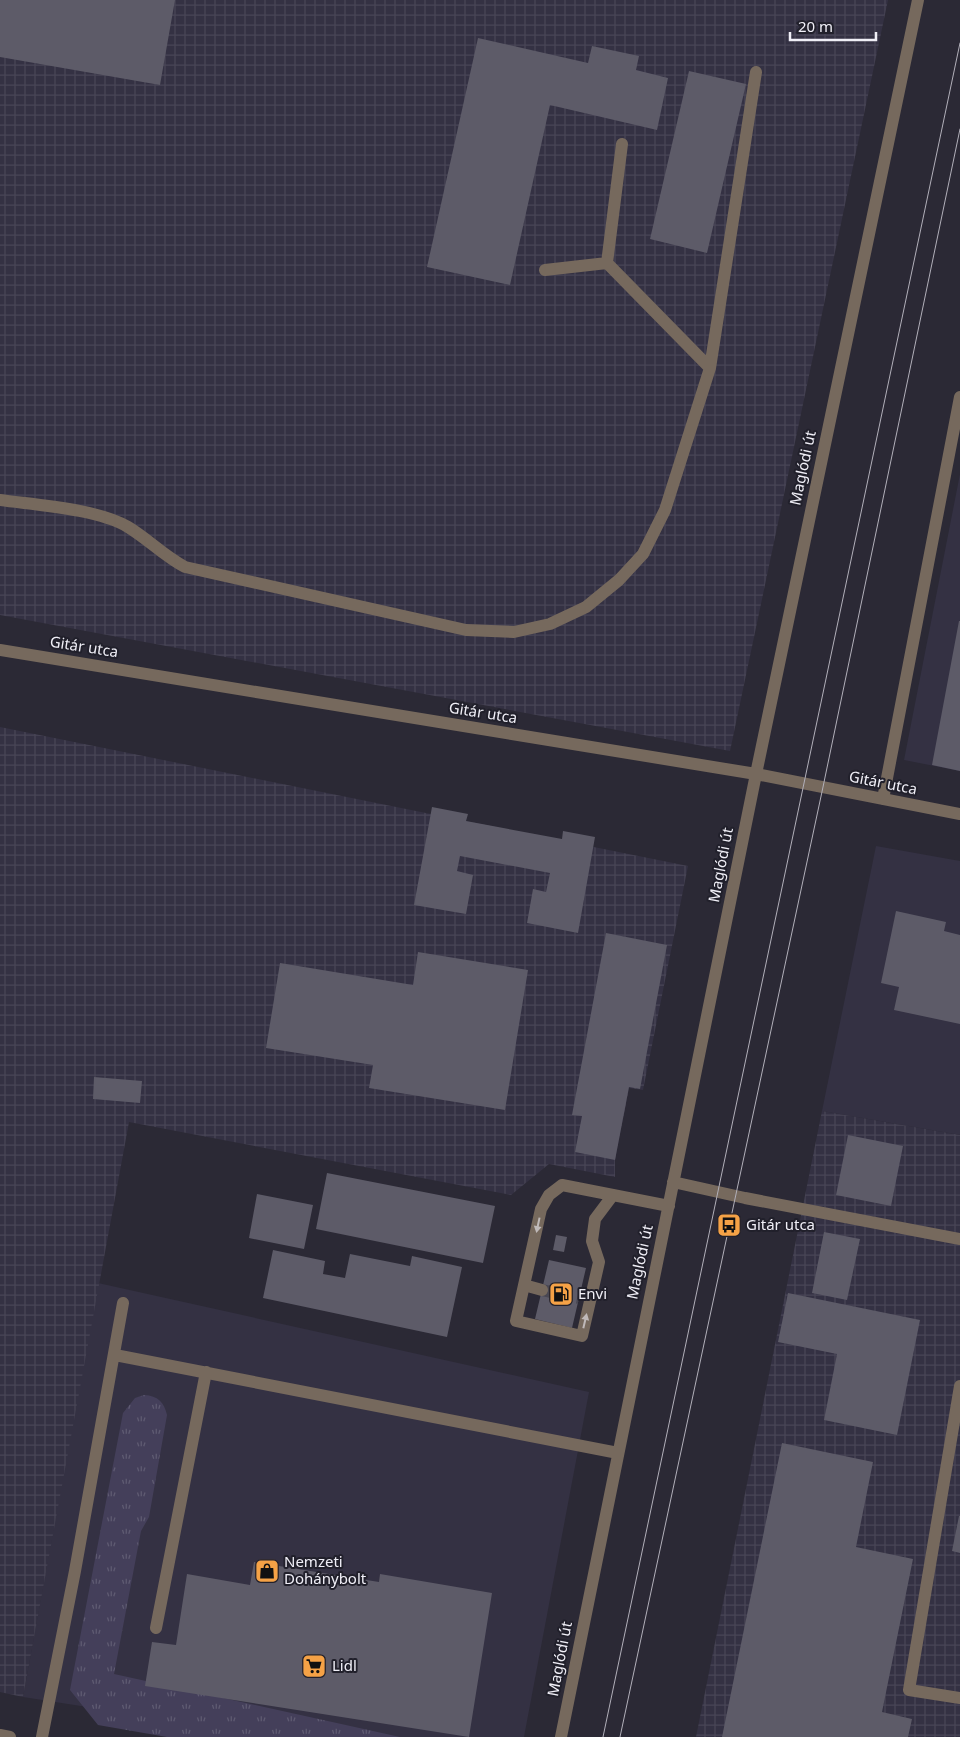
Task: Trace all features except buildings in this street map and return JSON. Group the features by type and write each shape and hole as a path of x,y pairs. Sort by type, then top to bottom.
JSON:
{"street":[{"name":"Maglódi út","path":"561,1737 756,774 918,0"},
{"path":"0,500 98,515 128,526 166,557 185,567 466,630 514,632 550,624 586,607 619,580 643,554 665,510 710,368 756,72"},
{"path":"606,264 622,144"},
{"path":"606,264 710,368"},
{"path":"545,270 606,264"},
{"path":"883,799 960,396"},
{"name":"Gitár utca","path":"0,650 756,774 960,814"},
{"path":"673,1182 745,1198 960,1239"},
{"path":"613,1195 595,1219 592,1241 599,1262 584,1299 582,1336 516,1321 541,1209 549,1195 562,1185 613,1195 669,1206"},
{"path":"524,1285 542,1290"},
{"path":"42,1737 123,1303"},
{"path":"115,1354 618,1453"},
{"path":"156,1628 206,1372"},
{"path":"960,1386 908,1690 960,1698"},
{"path":"0,1735 10,1737"}],"shaded area":[{"path":"0,0 888,0 730,751 0,615"},
{"path":"960,474 960,771 904,760"},
{"path":"0,727 688,866 643,1090 629,1088 615,1160 615,1177 549,1164 511,1195 129,1122 23,1697 0,1692"},
{"path":"876,846 960,861 960,1135 822,1111"},
{"path":"822,1111 960,1135 960,1737 696,1737"},
{"path":"98,1283 589,1392 524,1737 280,1737 23,1697"}],"green space":[{"path":"144,1395 160,1400 167,1415 149,1517 141,1531 114,1674 400,1737 167,1737 98,1725 70,1690 123,1413 135,1398"}],"tunnel":[{"path":"542,1290 579,1298"}],"tram line":[{"path":"603,1737 960,43"},
{"path":"620,1737 823,787 960,129"}],"place":[{"name":"Gitár utca","path":"729,1225"},
{"name":"Envi","path":"561,1294"},
{"name":"Nemzeti Dohánybolt","path":"267,1571"},
{"name":"Lidl","path":"314,1666"}]}
